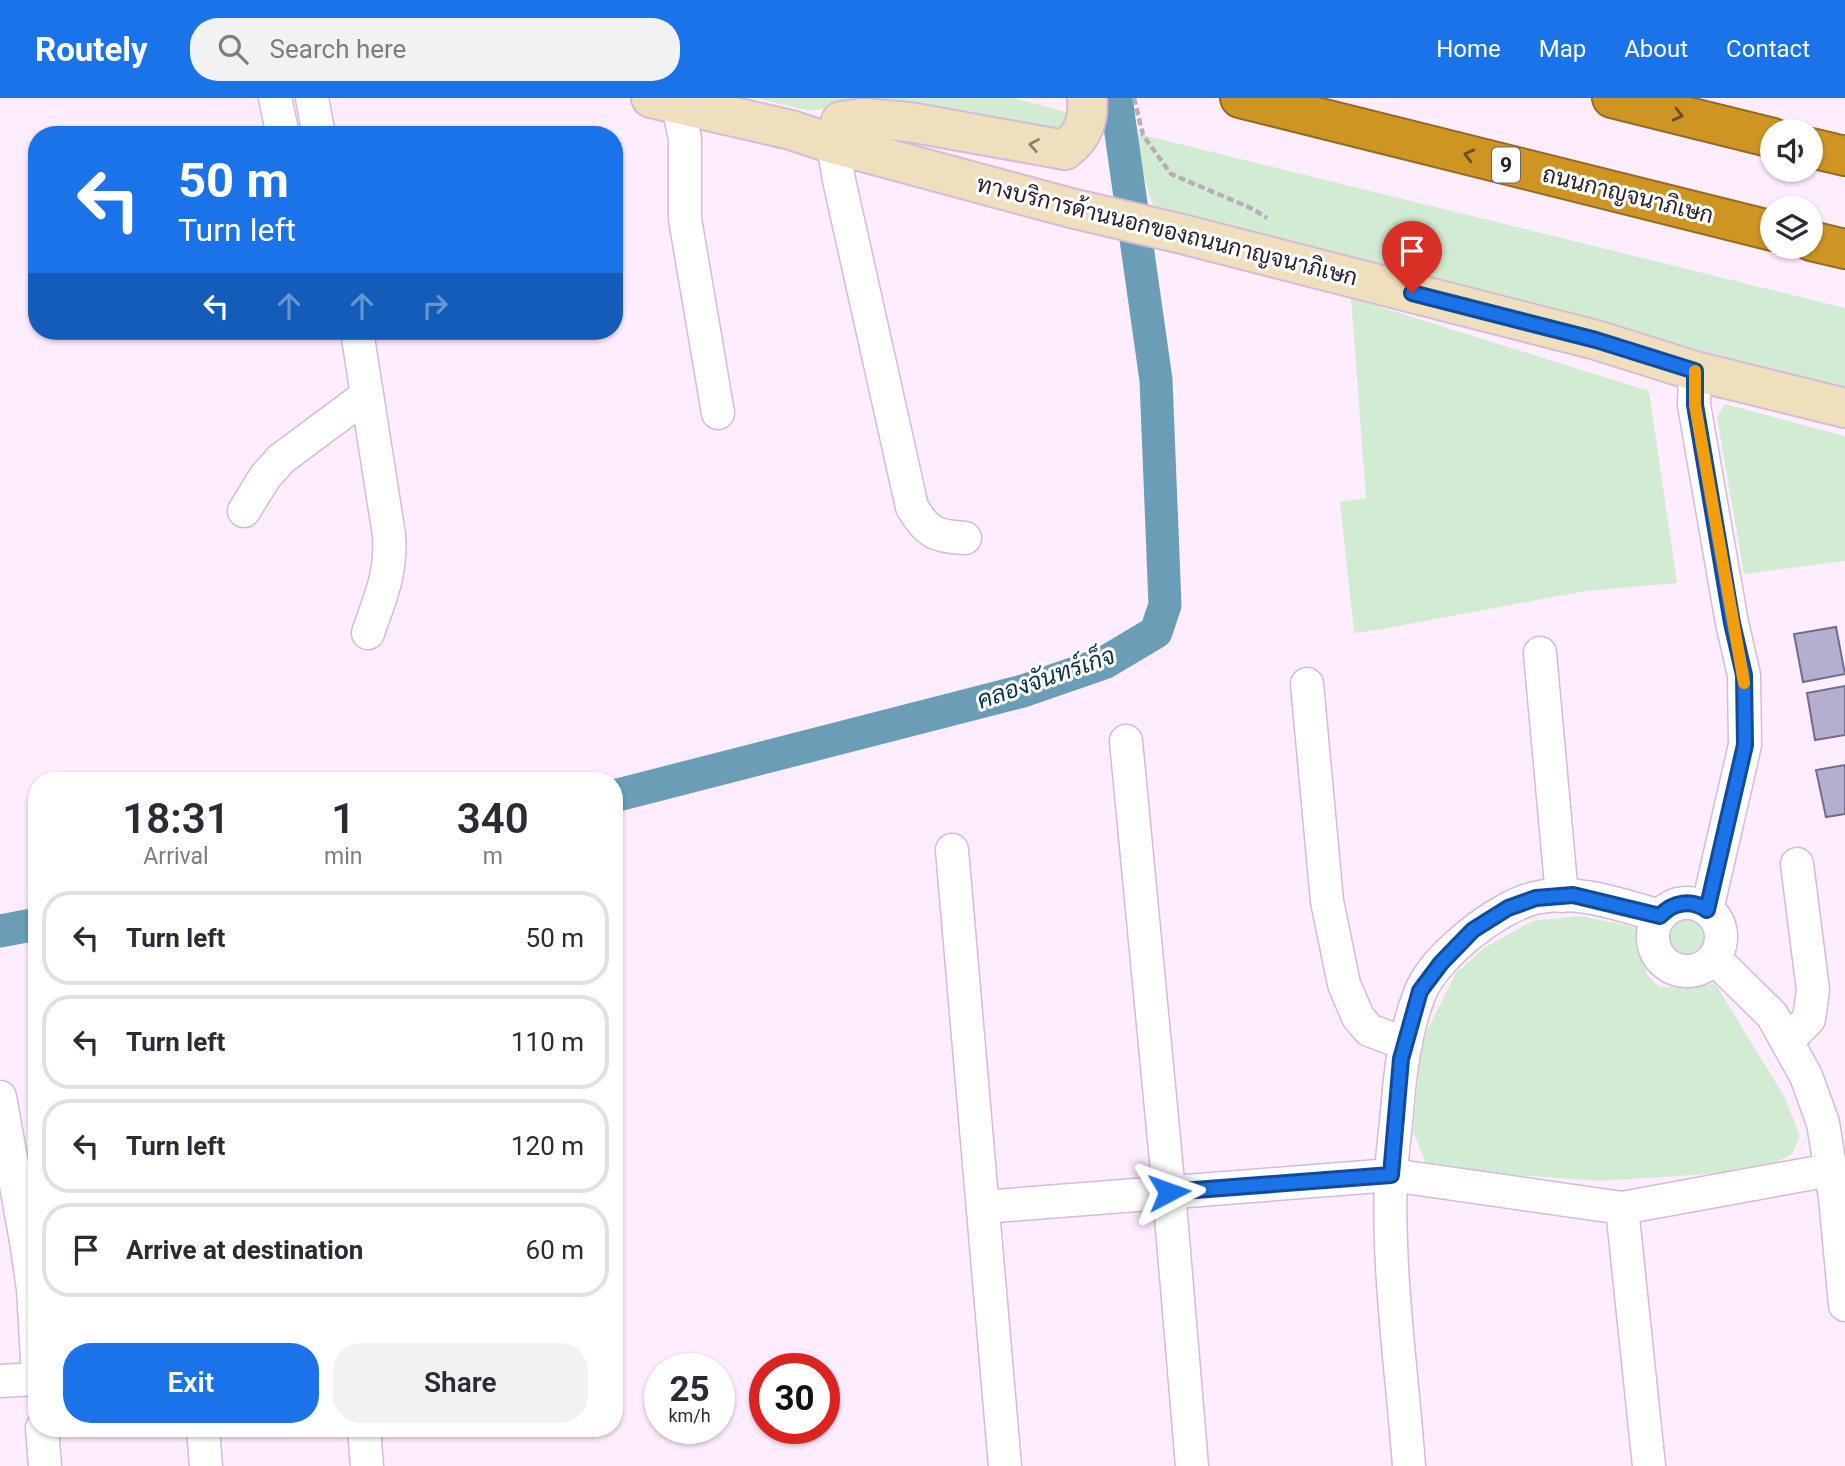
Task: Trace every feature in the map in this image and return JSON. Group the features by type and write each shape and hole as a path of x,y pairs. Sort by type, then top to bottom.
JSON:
{"highway":[{"name":"ถนนกาญจนาภิเษก","path":"1240,98 1760,228"},
{"path":"1612,98 1760,135"},
{"path":"1823,151 1845,156"},
{"path":"1823,244 1845,249"}],"main road":[{"path":"833,144 841,121 863,118 909,122 1065,150 1079,140 1089,111 1087,98"},
{"name":"ทางบริการด้านนอกของถนนกาญจนาภิเษก","path":"664,102 792,131 1071,208 1596,340 1695,371 1845,408"}],"street":[{"path":"275,98 281,126"},
{"path":"312,98 317,126"},
{"path":"664,102 685,139 685,219 718,413"},
{"path":"833,144 912,507 923,526 939,536 965,538"},
{"path":"359,340 389,535 390,558 388,578 368,633"},
{"path":"1695,371 1695,405 1732,623 1744,675 1745,745 1707,910"},
{"path":"244,511 265,477 281,459 368,395"},
{"path":"1540,653 1563,896"},
{"path":"1307,684 1327,901 1344,984 1358,1017 1369,1030 1406,1044"},
{"path":"1126,741 1192,1466"},
{"path":"952,850 1004,1466"},
{"path":"1787,1042 1809,1019 1812,990 1797,864"},
{"path":"1409,1466 1392,1245 1391,1175 1401,1059 1420,991 1441,963 1473,930 1508,908 1536,898 1573,895 1660,916"},
{"path":"1682,903 1700,905 1707,910 1718,924 1720,933 1714,958 1699,969 1691,971 1673,969 1666,964 1655,950 1653,941 1655,923 1660,916 1666,909 1682,903"},
{"path":"1714,958 1772,1015 1806,1076 1823,1124 1835,1197 1845,1305"},
{"path":"0,1097 28,1253"},
{"path":"983,1207 1391,1175 1622,1208 1830,1170"},
{"path":"1622,1208 1649,1466"},
{"path":"0,1381 28,1379"},
{"path":"43,1437 45,1466"},
{"path":"204,1437 206,1466"},
{"path":"365,1437 367,1466"}],"path":[{"path":"1134,98 1143,135 1171,174 1253,209 1278,225 1279,259"}],"green space":[{"path":"756,98 1014,98 1073,114 1058,141 853,103 810,111"},
{"path":"1131,132 1845,308 1845,387 1522,305 1153,206"},
{"path":"1351,298 1649,391 1677,583 1585,591 1354,633 1340,502 1366,498"},
{"path":"1725,404 1845,436 1845,561 1744,574 1717,417"},
{"path":"1580,916 1640,928 1647,975 1659,987 1693,988 1715,983 1784,1096 1800,1136 1792,1154 1767,1167 1709,1174 1600,1181 1445,1170 1425,1162 1413,1131 1422,1040 1456,973 1484,948 1532,921"},
{"path":"1685,916 1693,917 1699,922 1704,928 1704,944 1699,950 1693,955 1685,956 1677,955 1671,950 1666,944 1665,936 1666,928 1671,922 1677,917"}],"building":[{"path":"1836,627 1845,674 1803,682 1794,634"},
{"path":"1845,686 1845,735 1815,740 1807,693"},
{"path":"1845,765 1845,814 1826,817 1816,770"}],"waterway":[{"name":"คลองจันทร์เก็จ","path":"623,794 1023,691 1104,663 1156,632 1165,605 1156,380 1116,98"},
{"name":"คลองจันทร์เก็จ","path":"0,931 28,926"}],"slow traffic":[{"path":"1695,371 1695,405 1744,683"}],"route":[{"path":"1169,1192 1391,1175 1401,1059 1420,991 1441,963 1473,930 1508,908 1536,898 1573,895 1660,916 1666,909 1682,903 1700,905 1707,910 1745,745 1744,675 1732,623 1695,405 1695,371 1596,340 1412,293"}]}
